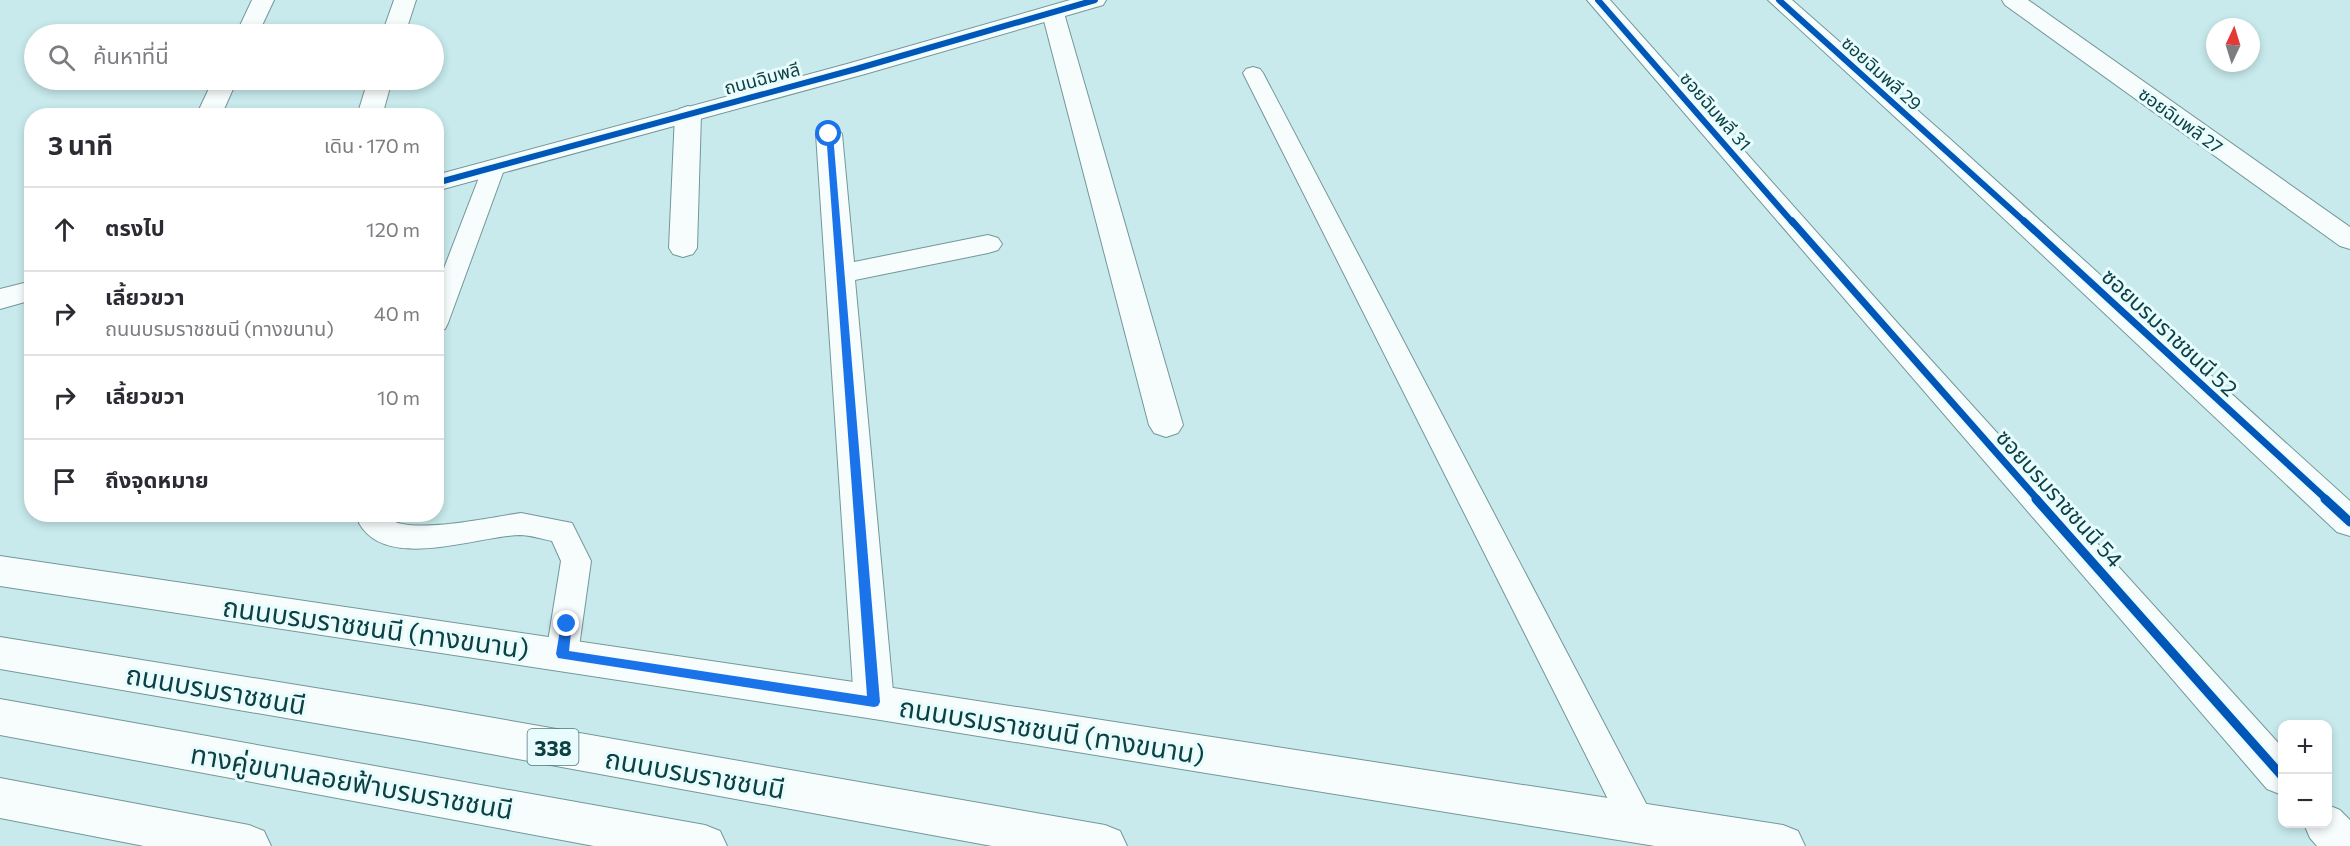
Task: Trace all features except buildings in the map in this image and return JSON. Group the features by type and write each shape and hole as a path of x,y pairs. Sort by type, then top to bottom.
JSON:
{"street":[{"path":"252,24 263,0"},
{"path":"397,24 405,0"},
{"name":"ถนนฉิมพลี","path":"444,181 1095,0"},
{"name":"ซอยฉิมพลี 31","path":"1598,0 1810,243"},
{"name":"ซอยฉิมพลี 29","path":"1779,0 1965,168"},
{"name":"ซอยฉิมพลี 27","path":"2013,0 2350,240"},
{"path":"1053,13 1166,425"},
{"path":"212,108 220,90"},
{"path":"371,108 377,90"},
{"path":"682,248 688,114"},
{"path":"829,134 874,702"},
{"name":"ซอยบรมราชชนนี 52","path":"1965,168 2350,522"},
{"name":"ซอยบรมราชชนนี 54","path":"1810,243 2281,774"},
{"path":"839,274 988,244"},
{"path":"0,299 24,292"},
{"name":"ถนนบรมราชชนนี (ทางขนาน)","path":"0,571 874,702 1783,846"},
{"name":"ถนนบรมราชชนนี","path":"0,653 420,723 1105,846"},
{"name":"ทางคู่ขนานลอยฟ้าบรมราชชนนี","path":"0,717 705,846"},
{"path":"0,798 249,846"},
{"path":"2328,828 2344,846"}],"lane":[{"path":"1253,73 1638,823"},
{"path":"444,301 494,167"},
{"path":"374,522 389,534 424,538 521,524 562,531 576,561 562,654"}],"cycle path":[{"path":"444,181 856,69 1095,0"},
{"path":"1598,0 2280,774"},
{"path":"1779,0 1940,144 2350,522"}],"route":[{"path":"567,624 562,654 874,702 829,134"}]}
